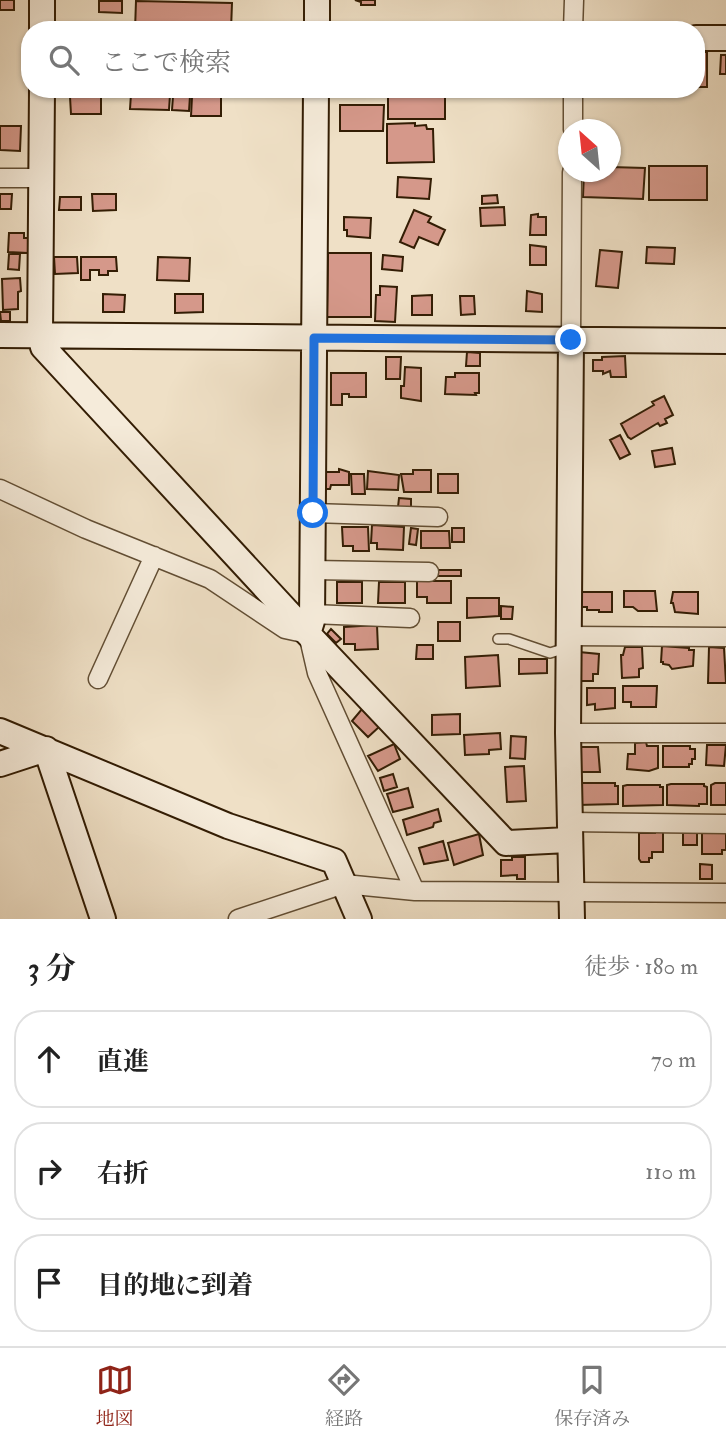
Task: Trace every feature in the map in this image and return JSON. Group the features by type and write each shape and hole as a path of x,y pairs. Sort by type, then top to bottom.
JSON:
{"street":[{"path":"42,0 42,21"},
{"path":"317,0 317,21"},
{"path":"573,21 574,0"},
{"path":"705,38 726,38"},
{"path":"42,98 40,335 43,347 310,624 506,843 569,831 726,824"},
{"path":"316,98 313,570 310,624 317,673 415,891"},
{"path":"573,98 573,119"},
{"path":"0,178 41,178"},
{"path":"572,182 568,733 572,919"},
{"path":"0,335 726,341"},
{"path":"0,489 86,529 210,579 285,629 310,624 410,618"},
{"path":"313,513 438,517"},
{"path":"97,679 154,556"},
{"path":"313,570 429,572"},
{"path":"568,642 726,637"},
{"path":"0,732 228,826 334,861 359,919"},
{"path":"568,733 726,733"},
{"path":"0,765 46,749"},
{"path":"46,749 103,919"},
{"path":"238,919 344,884 415,891 726,893"}],"lane":[{"path":"498,639 509,639 550,653 568,642"}],"building":[{"path":"0,0 14,0 14,10 0,10"},
{"path":"355,0 375,0 375,5 361,5 361,2"},
{"path":"99,1 122,1 122,13 99,12"},
{"path":"136,1 232,3 231,21 135,21"},
{"path":"705,52 707,52 705,87"},
{"path":"721,55 726,55 726,74 720,74"},
{"path":"70,98 101,98 101,114 71,114"},
{"path":"131,98 170,98 169,110 130,109"},
{"path":"173,98 190,98 189,111 172,110"},
{"path":"192,98 221,98 221,116 191,116"},
{"path":"388,98 445,98 445,119 388,119"},
{"path":"340,105 384,105 383,131 340,131"},
{"path":"415,123 415,126 426,125 427,129 433,129 434,162 387,163 387,124"},
{"path":"0,126 21,126 20,151 0,150"},
{"path":"649,166 707,166 707,200 649,200"},
{"path":"621,167 645,168 643,199 583,197 584,182 621,182"},
{"path":"398,177 431,179 429,199 397,197"},
{"path":"0,194 12,194 11,209 0,209"},
{"path":"92,194 116,194 116,210 93,211"},
{"path":"497,195 498,203 482,204 482,196"},
{"path":"60,197 81,197 81,210 59,210"},
{"path":"504,207 505,225 481,226 480,208"},
{"path":"414,210 431,217 428,222 445,230 438,245 419,237 414,248 400,242"},
{"path":"538,214 538,217 546,217 546,235 530,235 531,215"},
{"path":"344,217 371,218 370,238 347,236"},
{"path":"9,233 24,233 24,238 28,238 28,253 8,252"},
{"path":"530,245 546,247 546,265 530,265"},
{"path":"647,247 675,248 674,264 646,263"},
{"path":"600,250 622,252 618,288 596,286"},
{"path":"328,253 371,253 371,317 327,317"},
{"path":"9,254 20,254 19,270 8,269"},
{"path":"383,255 403,257 402,271 382,269"},
{"path":"54,257 77,257 78,273 55,274"},
{"path":"81,257 116,257 117,271 99,275 99,270 90,270 90,280 81,280"},
{"path":"158,257 190,258 189,281 157,280"},
{"path":"20,278 18,309 3,310 2,279"},
{"path":"380,286 397,287 395,322 375,321 376,295 380,295"},
{"path":"527,291 542,294 542,312 526,311"},
{"path":"103,294 125,295 124,312 103,312"},
{"path":"175,294 203,294 203,312 175,313"},
{"path":"432,295 432,315 412,315 412,296"},
{"path":"460,296 474,296 475,314 461,315"},
{"path":"0,312 10,312 10,321 1,321"},
{"path":"467,352 480,353 480,366 466,366"},
{"path":"625,356 626,377 611,377 610,371 603,374 603,371 593,371 593,360"},
{"path":"386,357 401,357 400,379 386,379"},
{"path":"405,367 421,368 421,401 401,398"},
{"path":"331,373 366,373 366,397 349,397 349,394 342,394 342,405 331,405"},
{"path":"455,373 479,373 479,393 445,394 446,377 455,377"},
{"path":"664,396 673,415 665,419 667,423 660,426 658,423 631,439 628,437 621,424"},
{"path":"620,435 630,454 620,459 610,440"},
{"path":"672,448 675,464 655,467 652,451"},
{"path":"339,469 349,472 349,485 331,485 330,489 326,489 325,472 339,472"},
{"path":"413,470 431,470 431,492 404,492 401,474 413,474"},
{"path":"368,471 399,475 398,490 367,489"},
{"path":"351,474 364,474 365,494 352,494"},
{"path":"438,474 458,474 458,493 438,493"},
{"path":"399,498 411,499 411,507 398,507"},
{"path":"372,525 404,527 403,550 377,549 377,543 371,543"},
{"path":"342,527 368,527 369,551 353,551 353,546 343,546"},
{"path":"411,528 418,529 416,545 409,544"},
{"path":"452,528 464,528 464,542 452,542"},
{"path":"421,531 449,531 450,548 421,548"},
{"path":"437,570 461,570 461,576 437,576"},
{"path":"417,581 451,581 451,603 427,603 427,597 417,597"},
{"path":"337,582 362,582 362,603 337,603"},
{"path":"379,582 405,582 405,603 378,603"},
{"path":"624,591 655,591 657,611 638,611 633,607 624,607"},
{"path":"580,592 612,592 612,612 580,607"},
{"path":"673,592 698,592 698,614 675,612 671,603"},
{"path":"467,598 499,598 499,616 467,618"},
{"path":"501,606 513,607 512,619 501,619"},
{"path":"438,622 460,622 460,641 438,641"},
{"path":"377,625 378,649 355,650 355,644 344,644 344,627"},
{"path":"331,629 341,639 336,643 327,634"},
{"path":"417,645 433,645 433,659 416,659"},
{"path":"662,646 694,650 693,666 672,669 663,664"},
{"path":"625,647 642,647 643,668 639,669 639,677 622,678 621,655"},
{"path":"709,647 724,648 726,683 708,683"},
{"path":"579,652 599,654 598,674 593,674 593,681 579,681"},
{"path":"498,655 500,686 466,688 465,657"},
{"path":"519,659 547,659 547,673 519,674"},
{"path":"623,686 657,686 656,707 631,707 631,702 623,702"},
{"path":"587,688 615,688 615,708 595,710 595,704 587,705"},
{"path":"362,709 379,727 368,737 352,721"},
{"path":"460,714 460,734 432,735 432,715"},
{"path":"500,733 501,749 489,750 489,754 465,755 464,735"},
{"path":"511,736 526,737 525,759 510,758"},
{"path":"646,742 647,746 658,746 658,768 649,771 627,769 628,754 635,754 635,743"},
{"path":"394,744 400,759 378,771 368,756"},
{"path":"707,745 726,745 724,766 706,765"},
{"path":"663,746 690,746 690,749 695,749 695,759 692,759 689,767 663,767"},
{"path":"579,747 598,747 600,772 579,772"},
{"path":"524,766 526,801 507,802 505,767"},
{"path":"393,774 397,787 384,791 380,778"},
{"path":"581,783 615,783 615,786 618,786 618,804 578,805"},
{"path":"726,783 726,805 711,805 711,785"},
{"path":"704,784 707,787 707,804 667,805 667,785"},
{"path":"660,785 663,787 663,805 623,806 623,786"},
{"path":"408,788 413,807 393,812 387,794"},
{"path":"438,809 441,821 434,823 433,827 407,835 403,820"},
{"path":"663,831 663,852 652,852 649,862 641,862 639,833"},
{"path":"702,831 726,831 726,850 722,850 722,854 702,854"},
{"path":"683,832 697,832 697,845 683,845"},
{"path":"479,834 483,855 454,865 448,843"},
{"path":"443,841 448,860 424,864 419,848"},
{"path":"512,857 525,857 525,879 517,879 517,875 501,876 501,860 512,860"},
{"path":"700,864 712,865 712,879 700,879"}],"route":[{"path":"313,513 314,338 571,340"}]}
